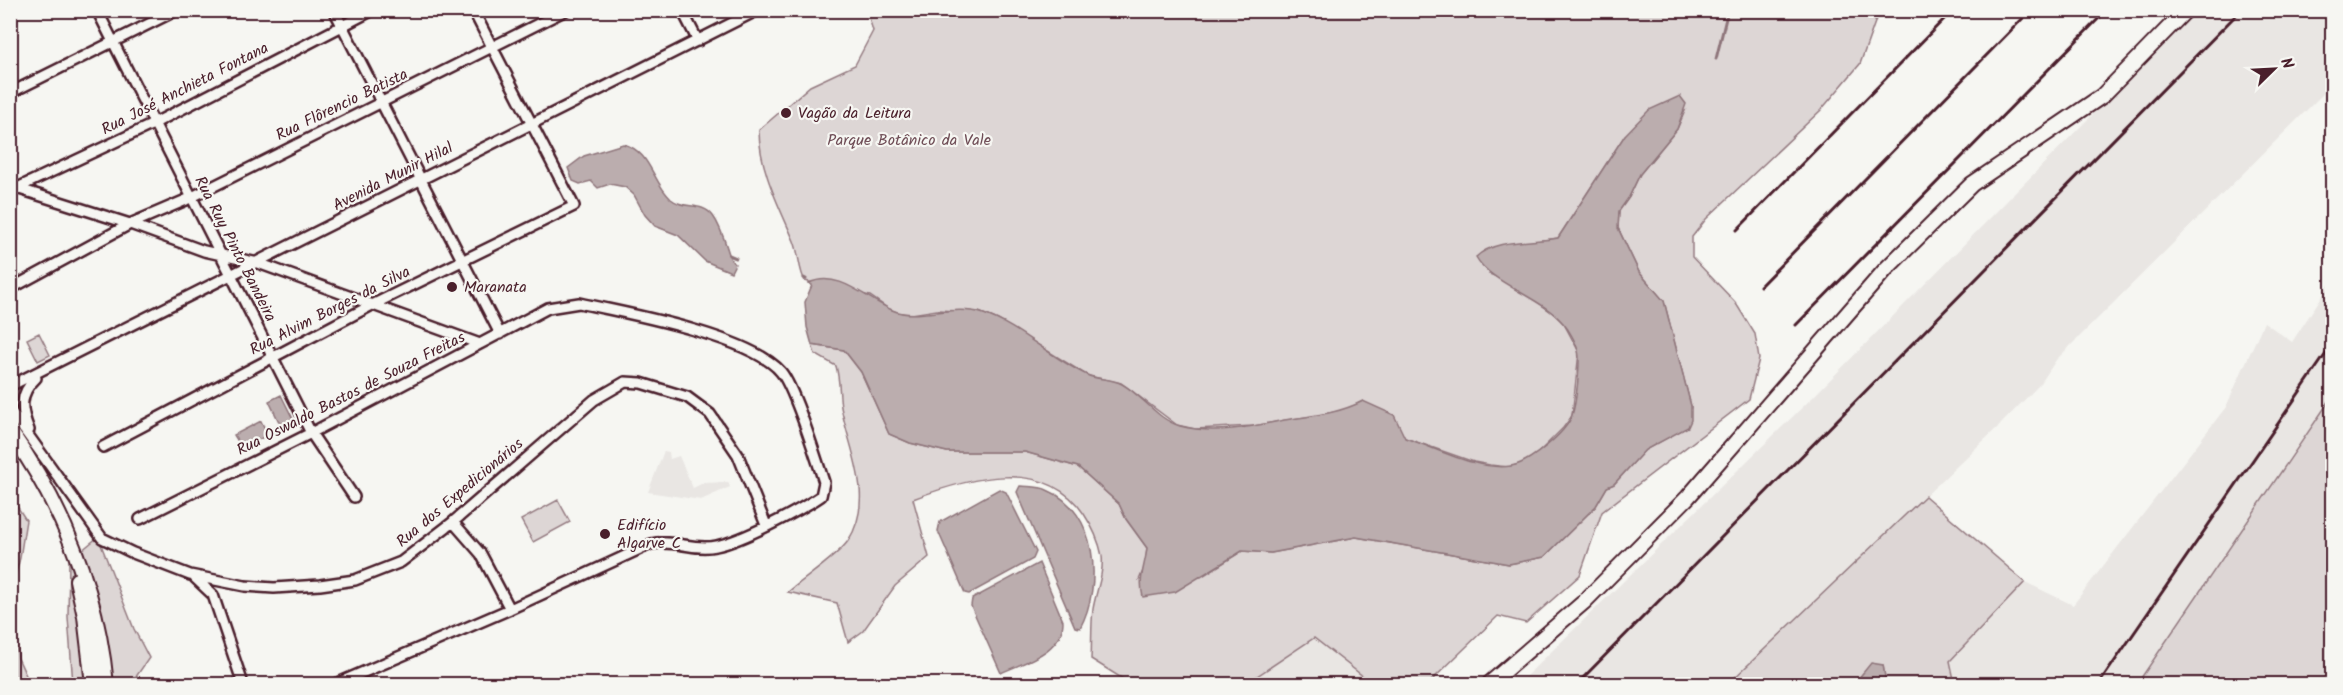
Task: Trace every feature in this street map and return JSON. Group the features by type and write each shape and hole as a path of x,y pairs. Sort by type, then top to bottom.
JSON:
{"street":[{"name":"Rua Ruy Pinto Bandeira","path":"97,10 311,433 354,497"},
{"path":"10,93 177,10"},
{"path":"334,10 380,104 500,334"},
{"name":"Rua José Anchieta Fontana","path":"13,189 154,124 373,10"},
{"path":"473,10 532,124"},
{"name":"Rua Flôrencio Batista","path":"10,289 130,224 191,197 566,10"},
{"path":"682,10 698,41"},
{"name":"Avenida Munir Hilal","path":"10,386 42,372 127,326 258,263 420,179 758,10"},
{"path":"1489,684 1584,602 1688,497 1886,269 1972,184 2102,96 2186,10"},
{"name":"Rua Alvim Borges da Silva","path":"103,447 372,305 574,206 532,124"},
{"path":"13,189 130,224 219,255 258,263 480,344"},
{"name":"Rua Oswaldo Bastos de Souza Freitas","path":"140,519 311,433 548,308 579,303 711,336 759,355 782,372 825,488 821,496 813,502 766,525"},
{"name":"Avenida Munir Hilal","path":"36,447 24,416 22,396 42,372"},
{"name":"Rua dos Expedicionários","path":"10,410 102,538 133,553 190,575 245,586 274,588 355,580 401,562 453,522 594,400 625,382 641,384 687,397 710,414 738,455 766,525"},
{"path":"10,431 50,500 77,553 93,604 105,684"},
{"path":"10,443 50,500 75,569 85,616 93,684"},
{"path":"453,522 481,554 510,609"},
{"path":"336,684 510,609 651,544 666,542 716,546 766,525"},
{"path":"190,575 213,595 243,684"}],"shaded area":[{"path":"2195,11 2332,11 2332,85 2056,360 2041,383 1998,427 1728,684 1518,684 1813,397"},
{"path":"1680,96 1686,104 1677,129 1640,174 1619,211 1618,228 1639,272 1664,301 1691,406 1691,420 1688,427 1645,450 1614,484 1607,487 1596,506 1544,557 1509,564 1356,537 1271,553 1242,551 1175,592 1143,597 1142,578 1147,548 1126,519 1119,504 1078,467 1025,452 947,452 910,443 889,434 861,372 844,350 812,345 807,327 805,302 812,285 809,283 831,280 842,283 902,313 959,310 981,313 1009,326 1073,368 1095,378 1122,384 1157,413 1180,426 1206,430 1246,427 1334,412 1363,401 1394,415 1405,438 1471,462 1498,467 1511,466 1527,460 1546,446 1569,422 1574,410 1579,364 1578,351 1568,329 1554,314 1492,275 1476,257 1484,251 1504,244 1558,238 1625,135 1649,110"},
{"path":"623,144 640,153 671,199 709,211 716,221 731,260 735,264 731,272 705,261 678,235 655,226 645,215 634,195 625,187 610,184 598,188 591,181 580,184 573,181 568,168 584,156"},
{"path":"2332,281 2332,397 2137,684 1955,684 1950,661 2025,582 2073,605 2226,407 2264,322 2292,342"},
{"path":"281,395 293,419 281,426 269,401"},
{"path":"261,421 268,435 242,448 234,435"},
{"path":"664,451 669,452 670,459 679,456 693,488 703,483 728,482 730,487 701,500 648,492"},
{"path":"1020,486 1038,487 1064,500 1077,514 1086,532 1091,551 1092,591 1080,628 1075,627 1017,492"},
{"path":"999,489 1006,492 1036,552 1033,559 969,594 965,593 938,531 940,522"},
{"path":"1039,563 1063,621 1061,632 1057,641 1041,654 1001,673 971,606 972,599"},
{"path":"1314,638 1373,684 1245,684"},
{"path":"1871,663 1883,665 1886,684 1854,684"}],"green space":[{"name":"Parque Botânico da Vale","path":"867,11 1879,11 1860,64 1821,110 1706,219 1692,237 1692,257 1735,302 1755,334 1759,359 1749,399 1602,512 1580,575 1526,623 1498,616 1428,684 1373,684 1314,638 1245,684 1131,684 1091,659 1093,609 1102,563 1101,550 1092,529 1084,514 1068,496 1049,484 1027,478 981,479 957,484 913,499 929,557 895,586 863,631 848,642 837,603 788,592 843,547 856,525 860,508 858,474 841,407 836,366 815,354 812,345 844,350 861,372 889,434 910,443 947,452 1025,452 1078,467 1119,504 1126,519 1147,548 1145,566 1139,580 1201,577 1242,551 1271,553 1356,537 1509,564 1544,557 1596,506 1607,487 1614,484 1645,450 1687,427 1691,406 1664,301 1639,272 1618,228 1619,211 1640,174 1677,129 1685,111 1625,135 1558,238 1515,244 1489,274 1505,280 1552,312 1564,324 1579,352 1572,416 1535,456 1521,464 1508,467 1474,462 1405,438 1363,401 1346,410 1253,426 1195,429 1177,425 1121,383 1088,376 998,320 979,312 937,310 905,315 889,309 870,296 805,281 794,241 766,173 759,130 810,86 855,65 873,31"},
{"path":"39,333 50,355 38,361 27,339"},
{"path":"2332,397 2332,684 2137,684"},
{"path":"1925,496 2025,582 1950,661 1955,684 1886,684 1883,665 1863,673 1854,684 1728,684"},
{"path":"11,497 26,520 20,558 11,591"},
{"path":"558,500 570,522 533,542 521,520"},
{"path":"98,537 134,629 149,658 131,684 73,684 68,617 69,561"},
{"path":"11,599 18,658 30,684 11,684"}],"waterway":[{"path":"1716,59 1728,10"},
{"path":"729,255 736,258"}],"railway":[{"path":"1737,230 1953,10"},
{"path":"1760,286 2031,10"},
{"path":"1796,325 2107,10"},
{"path":"1577,684 2241,10"},
{"path":"2099,684 2332,345"}],"place":[{"name":"Vagão da Leitura","path":"786,113"},
{"name":"Maranata","path":"452,287"},
{"name":"Edifício Algarve C","path":"605,534"}]}
